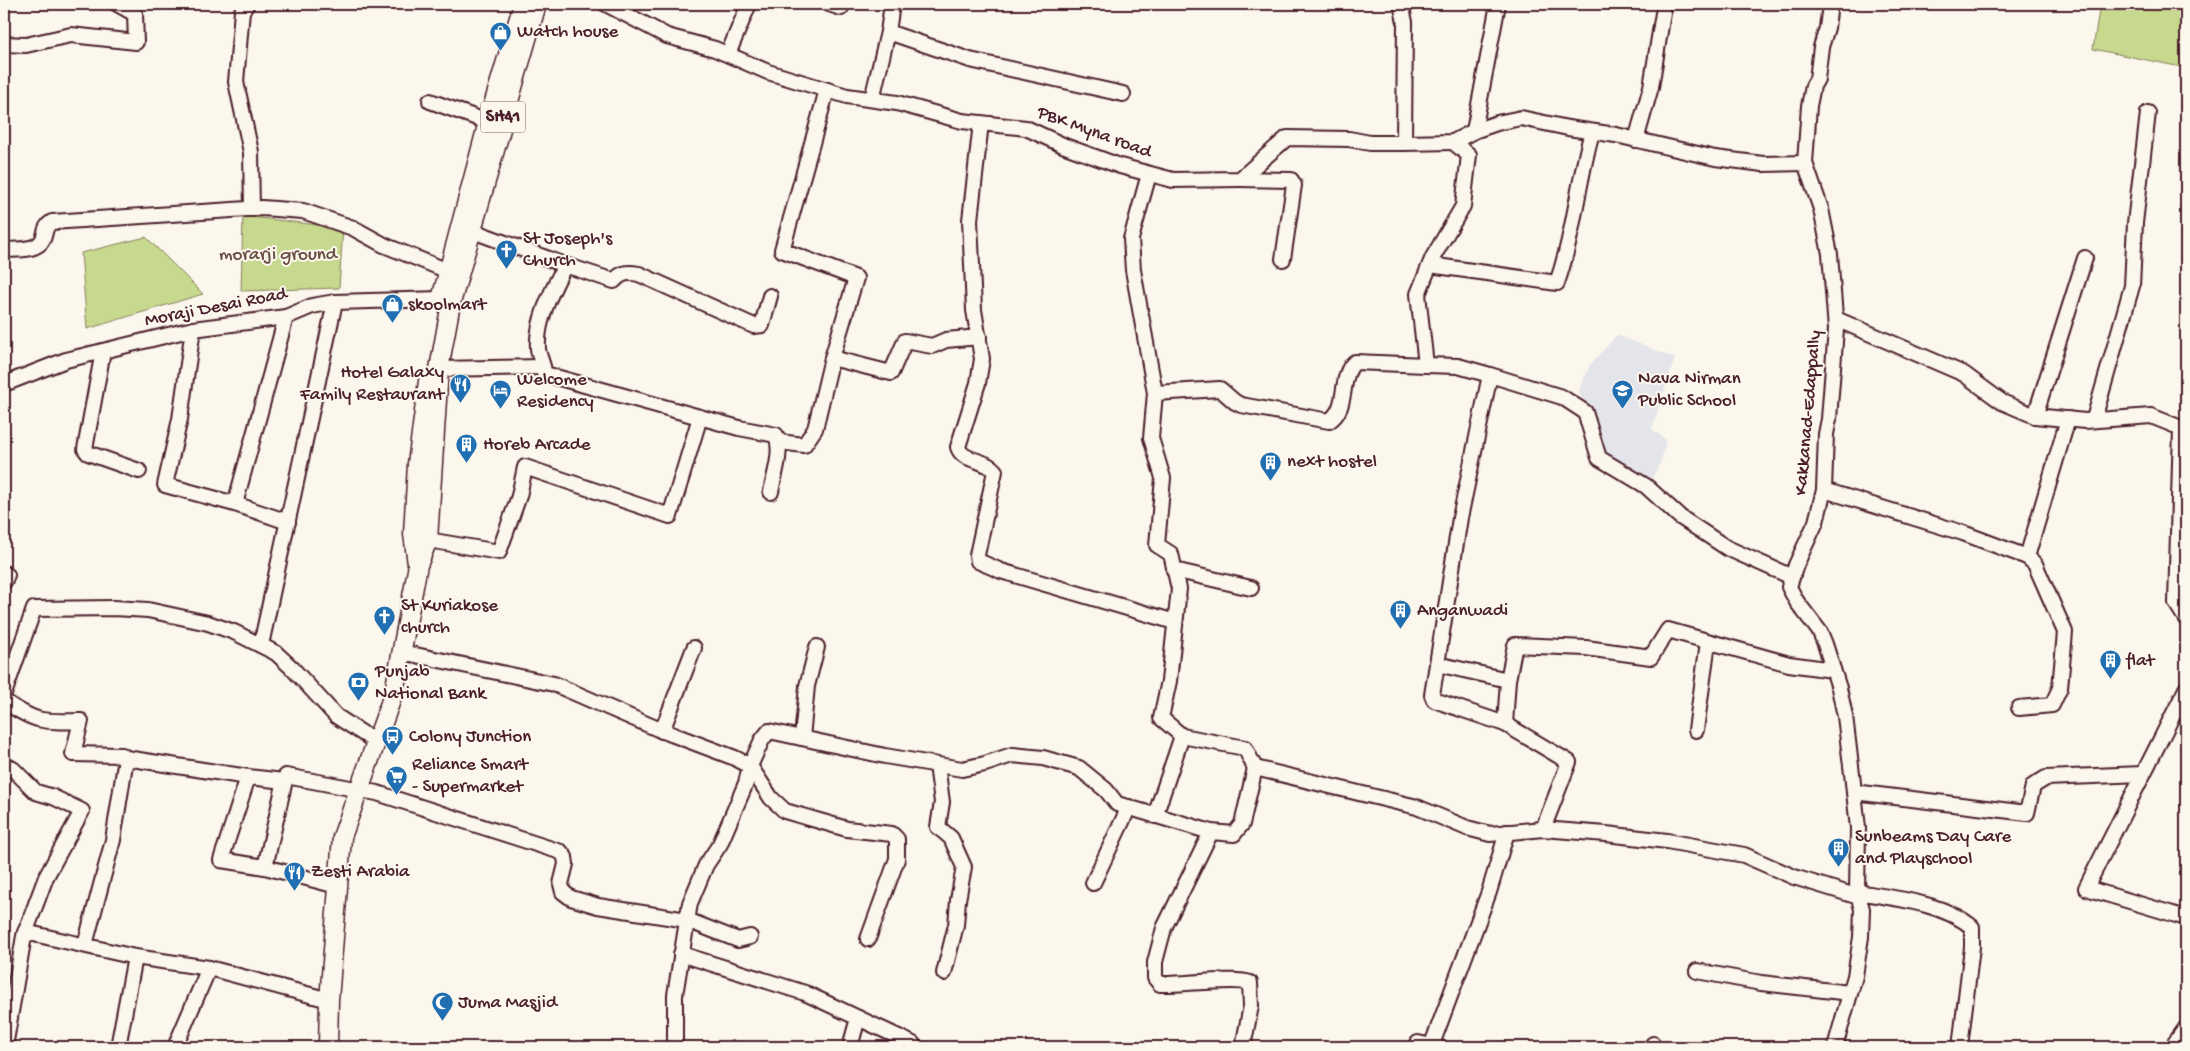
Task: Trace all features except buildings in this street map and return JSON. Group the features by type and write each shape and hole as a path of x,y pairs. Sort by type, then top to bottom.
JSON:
{"main road":[{"path":"328,1047 329,1000 342,837 394,692 418,565 428,540 425,470 429,371 441,299 488,122 523,4"},
{"name":"SH41","path":"473,231 499,130 536,4"},
{"path":"418,565 412,534 425,470 451,303 473,231"}],"street":[{"path":"4,44 26,45 70,35 136,42 135,14 117,4"},
{"path":"248,4 242,11 236,82 251,152 252,209"},
{"name":"PBK Myna road","path":"606,4 667,36 715,49 768,72 847,96 897,103 962,121 1026,128 1065,146 1149,174 1173,180 1291,180 1294,185 1284,259"},
{"path":"728,54 749,4"},
{"path":"872,99 888,32 892,4"},
{"path":"1401,4 1406,22 1404,144"},
{"path":"1474,131 1498,4"},
{"name":"Kakkanad-Edappally","path":"1792,576 1816,522 1824,490 1826,434 1829,419 1836,319 1830,254 1822,209 1805,163 1809,106 1813,86 1818,79 1821,46 1827,28 1830,4"},
{"path":"1636,140 1651,87 1663,13"},
{"path":"888,32 970,60 1123,94"},
{"path":"779,442 804,445 815,429 832,358 856,278 782,250 827,90"},
{"path":"430,101 488,122"},
{"path":"2094,419 2132,286 2135,223 2148,113"},
{"path":"1240,179 1287,138 1404,144 1453,142 1474,131 1497,123 1521,118 1636,140 1715,158 1763,164 1805,163"},
{"path":"981,123 970,220 974,310 982,358 958,447 964,456 989,464 994,471 977,555 978,561 1002,571 1175,622"},
{"path":"1430,265 1557,283 1567,255 1583,165 1592,132"},
{"path":"1426,365 1418,294 1430,265 1463,206 1469,156 1453,142"},
{"path":"675,1047 675,995 690,903 706,865 720,844 746,783 750,766 762,740 769,731 962,769 1012,755 1043,758 1079,768 1106,790 1117,804 1211,832 1234,834 1242,824 1255,768 1245,748 1182,736 1161,718 1169,681 1179,589 1171,554 1158,545 1163,478 1151,438 1155,393 1133,270 1131,239 1149,174"},
{"path":"4,250 26,249 39,245 43,239 46,226 52,222 252,209 302,211 354,228 384,245 448,271"},
{"path":"473,231 614,281 627,272 639,274 754,326 762,325 770,296"},
{"path":"2035,416 2085,258"},
{"path":"565,265 551,294 540,324 538,348 545,374 776,436 779,442 771,492"},
{"name":"Moraji Desai Road","path":"4,384 66,360 193,329 286,317 312,306 336,302 441,299"},
{"path":"261,645 336,302"},
{"path":"235,504 286,317"},
{"path":"1836,319 1964,374 2002,402 2035,416 2068,419 2152,416 2184,428 2176,603 2186,620"},
{"path":"193,329 180,419 164,485 235,504 288,522"},
{"path":"832,358 891,373 905,342 932,346 946,340 979,337"},
{"path":"103,351 85,448 88,453 139,471"},
{"path":"1155,393 1220,389 1241,405 1329,421 1339,412 1349,369 1356,362 1458,366 1490,375 1562,397 1586,412 1599,458 1646,486 1680,517 1727,548 1792,576 1789,587 1797,602 1820,632 1839,688 1845,716 1858,828 1858,895 1862,910 1861,937 1855,976 1835,1047"},
{"path":"440,369 543,367"},
{"path":"1490,375 1460,518 1432,694 1434,700 1505,724 1569,762 1544,829"},
{"path":"428,540 499,552 519,496 525,467 670,516 700,417"},
{"path":"2027,556 2068,419"},
{"path":"1824,490 2027,556 2035,564 2065,632 2060,688 2052,705 2019,708"},
{"path":"1174,570 1251,588"},
{"path":"4,573 7,575 4,582"},
{"path":"4,694 34,609 148,610 208,623 261,645 276,654 292,668 336,716 376,742"},
{"path":"1505,724 1508,680 1515,645 1586,648 1651,657 1668,630 1789,664 1833,670"},
{"path":"1696,730 1708,642"},
{"path":"802,738 807,686 817,647"},
{"path":"662,731 694,648"},
{"path":"401,652 554,684 662,731 735,758 750,766 771,798 784,810 847,829 892,834 897,839 896,859 868,939"},
{"path":"1437,664 1508,680"},
{"path":"2186,689 2086,888 2186,918"},
{"path":"4,701 23,714 43,722 81,721 73,754 122,755"},
{"path":"1155,816 1182,736"},
{"path":"85,945 113,840 126,758 284,781"},
{"path":"4,764 13,769 36,792 54,797 82,811 46,877 25,932 5,1047"},
{"path":"937,765 942,802 938,827 951,838 964,866 956,925 944,973"},
{"path":"1255,768 1417,807 1467,828 1490,834 1544,829 1659,840 1744,855 1794,877 1858,895 1905,899 1960,918 1972,927 1972,947 1960,1047"},
{"path":"1854,792 2027,813 2033,786 2046,778 2142,774"},
{"path":"265,866 286,776 376,793 561,852 566,857 566,864 561,884 563,892 571,898 598,906 687,920 696,926 738,940 750,937"},
{"path":"248,777 221,860 265,866 337,886"},
{"path":"1093,883 1130,808"},
{"path":"1211,832 1164,928 1155,962 1155,978 1160,984 1173,985 1238,981 1250,984 1251,1006 1243,1047"},
{"path":"1430,1046 1489,892 1507,832"},
{"path":"25,932 135,956 209,968 329,1000"},
{"path":"681,954 805,993 913,1044 914,1047"},
{"path":"118,1047 135,956"},
{"path":"175,1047 209,968"},
{"path":"1697,971 1761,983 1850,993"},
{"path":"850,1047 858,1018"},
{"path":"2172,1047 2186,1028"}],"shaded area":[{"name":"Nava Nirman Public School","path":"1617,335 1675,358 1652,429 1666,440 1662,458 1650,480 1600,449 1579,390 1590,365"}],"green space":[{"path":"2100,4 2186,4 2186,68 2093,49"},
{"name":"morarji ground","path":"243,216 343,228 339,288 241,291"},
{"path":"146,237 203,294 87,329 81,253"}],"place":[{"name":"Watch house","path":"501,51"},
{"name":"St Joseph's Church","path":"507,269"},
{"name":"skoolmart","path":"392,324"},
{"name":"Hotel Galaxy Family Restaurant","path":"460,403"},
{"name":"Nava Nirman Public School","path":"1622,409"},
{"name":"Welcome Residency","path":"501,410"},
{"name":"Horeb Arcade","path":"467,464"},
{"name":"next hostel","path":"1271,481"},
{"name":"Anganwadi","path":"1401,630"},
{"name":"St Kuriakose church","path":"385,636"},
{"name":"flat","path":"2110,680"},
{"name":"Punjab National Bank","path":"359,702"},
{"name":"Colony Junction","path":"393,756"},
{"name":"Reliance Smart - Supermarket","path":"396,795"},
{"name":"Sunbeams Day Care and Playschool","path":"1839,867"},
{"name":"Zesti Arabia","path":"295,891"},
{"name":"Juma Masjid","path":"442,1022"}]}
